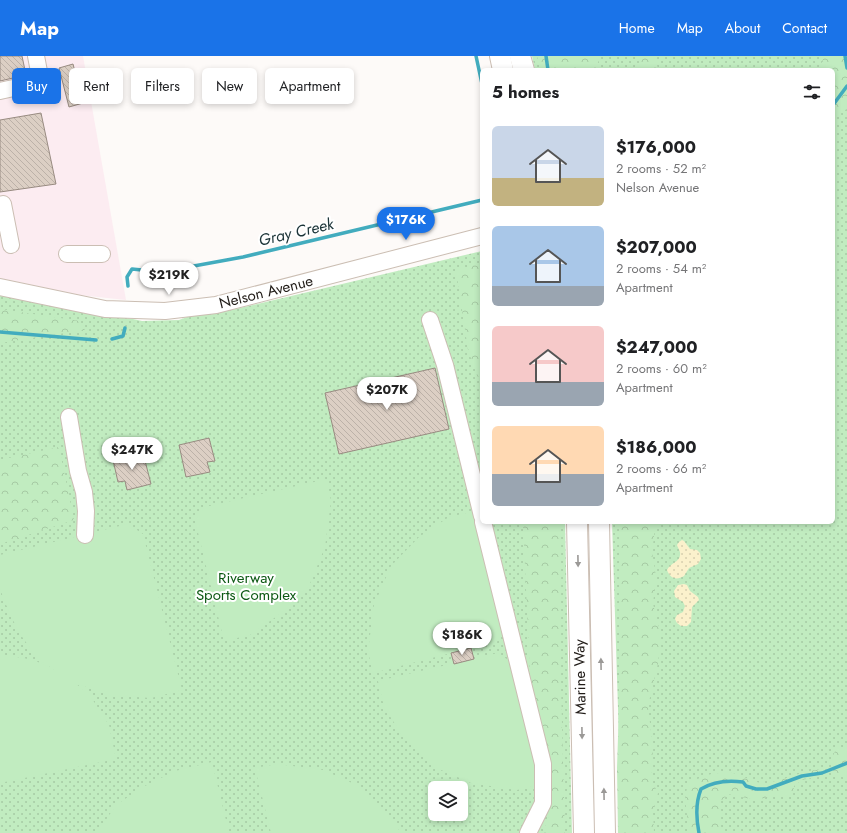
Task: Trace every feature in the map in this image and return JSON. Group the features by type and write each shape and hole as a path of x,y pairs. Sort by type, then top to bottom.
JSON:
{"main road":[{"path":"500,56 503,68"},
{"path":"520,56 523,68"},
{"name":"Marine Way","path":"577,524 584,833"},
{"name":"Marine Way","path":"599,524 605,833"}],"street":[{"path":"0,90 41,82 36,56"},
{"path":"0,205 3,204 11,245"},
{"name":"Nelson Avenue","path":"0,287 105,309 165,311 216,305 480,237"},
{"path":"67,254 102,254"},
{"path":"430,320 445,365 480,508"},
{"path":"69,417 78,471 84,492 86,511 85,535"},
{"path":"483,524 543,764 543,803 528,833"}],"shaded area":[{"path":"0,56 83,56 85,68 69,68 69,104 91,104 126,300 79,295 0,278"}],"green space":[{"path":"532,56 847,56 847,833 622,833 612,524 835,524 835,68 535,68"},
{"path":"537,56 597,56 599,60 597,68 540,68"},
{"path":"638,56 655,56 658,68 638,68"},
{"path":"824,56 847,56 847,109 835,115 835,68 820,68"},
{"name":"Riverway Sports Complex","path":"480,251 480,524 565,524 572,833 0,833 0,295 81,312 142,321 179,320 187,317 227,311"},
{"path":"480,264 480,383 468,350 456,270"},
{"path":"0,309 80,321 85,330 0,343"},
{"path":"59,447 74,520 0,544 0,460"},
{"path":"327,479 331,501 325,547 309,586 280,614 250,635 224,641 195,520 205,507"},
{"path":"475,511 503,634 498,641 373,673 368,651 374,605 391,566 419,537 449,517"},
{"path":"128,524 143,534 182,690 151,698 108,695 75,683 89,694 109,725 116,759 0,783 0,656 11,656 34,660 54,670 37,658 18,631 3,598 0,587 0,555"},
{"path":"523,524 561,524 561,690 565,833 542,833 549,817 531,699"},
{"path":"619,524 655,524 652,552 656,576 653,604 661,635 658,663 648,706 653,749 651,779 658,793 653,813 654,833 618,833 617,768 621,645"},
{"path":"498,653 511,662 539,785 517,790 471,783 432,766 404,738 384,707 378,681"},
{"path":"836,749 847,749 847,778 837,776 834,769 833,759"},
{"path":"212,762 229,833 97,833 116,805 143,787 175,771"},
{"path":"277,764 323,770 361,787 390,816 401,833 271,833 255,768"},
{"path":"821,769 821,776 802,780 794,786 793,793 789,796 774,796 755,800 728,794 721,801 719,833 689,833 685,797 687,788 692,781 711,774 727,772 738,774 750,780 764,784 804,772"}],"sand":[{"path":"682,540 690,549 697,550 700,553 701,559 698,564 689,568 684,576 681,578 674,578 667,570 680,557 677,545"},
{"path":"678,585 687,585 690,591 698,597 699,600 692,607 691,622 687,626 681,626 675,619 677,615 683,612 685,606 683,602 675,597 674,591"}],"building":[{"path":"0,56 22,56 25,68 12,68 12,78 0,81"},
{"path":"73,64 74,68 69,68 69,104 80,104 69,107 61,76 61,68 59,68"},
{"path":"41,113 56,184 0,192 0,120"},
{"path":"435,368 449,429 339,454 325,393"},
{"path":"209,438 215,461 207,462 210,472 186,477 179,445"},
{"path":"143,453 151,484 127,490 125,481 118,482 113,460"},
{"path":"471,648 474,659 454,664 451,653"}],"waterway":[{"path":"476,56 480,75"},
{"path":"546,56 548,68"},
{"name":"Gray Creek","path":"845,56 847,68"},
{"name":"Gray Creek","path":"835,102 847,86"},
{"name":"Gray Creek","path":"128,286 127,277 132,269 161,272 243,257 480,200"},
{"name":"Gray Creek","path":"112,339 123,336 125,328"},
{"name":"Gray Creek","path":"0,332 96,340"},
{"path":"699,833 697,806 701,789 706,786 732,781 743,782 746,786 756,789 767,789 802,776 822,773 847,763"}]}
